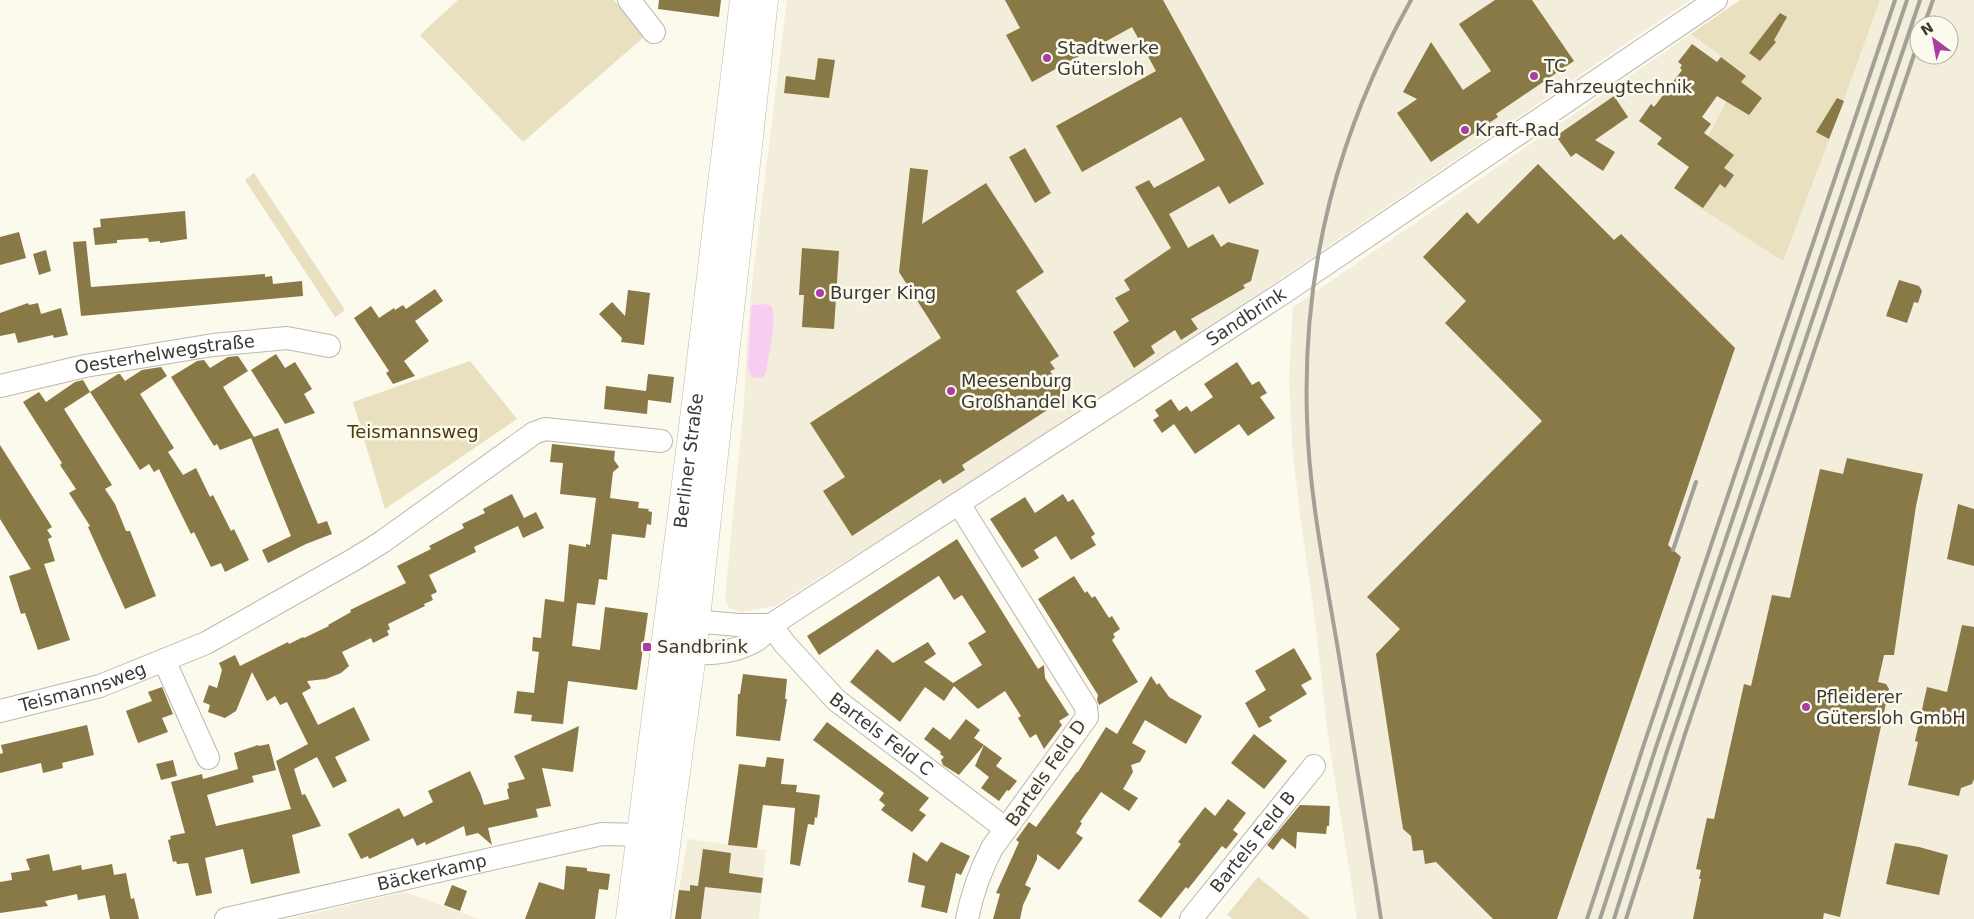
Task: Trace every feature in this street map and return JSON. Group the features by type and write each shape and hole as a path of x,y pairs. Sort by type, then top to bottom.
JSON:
{"main road":[{"name":"Berliner Straße","path":"630,919 666,650 744,0"},
{"name":"Berliner Straße","path":"656,919 696,622 764,0"}],"street":[{"path":"629,0 654,32"},
{"name":"Sandbrink","path":"666,650 692,654 736,649 759,638 772,625 1286,290 1716,0"},
{"name":"Oesterhelwegstraße","path":"0,386 85,366 213,345 287,338 329,346"},
{"name":"Teismannsweg","path":"0,711 100,686 206,643 354,560 534,433 545,429 660,441"},
{"name":"Bartels Feld D","path":"959,504 1086,707 1087,717 992,848 982,867 967,919"},
{"path":"669,619 738,625 772,625"},
{"name":"Bartels Feld C","path":"772,625 784,644 836,700 1006,829"},
{"name":"Teismannsweg","path":"164,660 208,758"},
{"name":"Bartels Feld B","path":"1191,919 1314,766"},
{"name":"Bäckerkamp","path":"226,919 602,834 640,835"}],"shaded area":[{"path":"787,0 1690,0 1132,380 775,606 742,612 729,608 725,599 744,403 752,284"},
{"path":"1880,0 1974,0 1974,919 1357,919 1328,736 1315,619 1293,456 1289,379 1293,307 1691,34 1742,72 1704,144 1871,26"},
{"path":"764,304 771,306 773,312 772,338 766,372 763,377 754,378 750,374 748,366 751,307"},
{"path":"688,839 766,850 759,919 674,919"},
{"path":"405,892 479,919 288,919"}],"green space":[{"path":"458,0 614,0 644,37 523,142 420,35"},
{"path":"1740,0 1880,0 1783,261 1691,202 1722,159 1704,144 1742,72 1691,34"},
{"path":"254,173 345,310 335,317 245,180"},
{"name":"Teismannsweg","path":"470,361 517,419 385,509 353,402"},
{"path":"1258,877 1310,919 1233,919 1227,915"}],"building":[{"path":"659,0 721,0 719,17 658,9"},
{"path":"1005,0 1163,0 1264,184 1229,204 1219,186 1169,214 1188,248 1213,234 1221,247 1228,242 1259,250 1251,281 1243,285 1245,288 1191,319 1198,329 1181,340 1175,330 1151,346 1155,353 1134,368 1113,332 1129,321 1115,298 1130,290 1124,280 1171,248 1135,187 1149,180 1154,188 1205,160 1181,117 1082,172 1056,126 1156,71 1132,27 1032,82 1006,35 1020,28"},
{"path":"1495,0 1532,0 1574,61 1496,114 1498,117 1431,162 1397,113 1417,99 1403,92 1431,42 1463,90 1491,71 1459,24"},
{"path":"1780,13 1787,17 1774,40 1776,42 1760,61 1749,53"},
{"path":"1692,44 1717,62 1721,57 1746,76 1741,82 1762,98 1749,115 1717,96 1702,117 1711,124 1704,133 1734,155 1724,168 1734,175 1725,188 1720,184 1703,208 1674,188 1689,167 1657,144 1662,138 1639,121 1651,104 1654,107 1682,70 1680,68 1682,65 1678,62"},
{"path":"818,58 835,60 829,98 784,93 786,76 815,80"},
{"path":"1614,96 1628,117 1595,140 1615,152 1603,171 1576,153 1571,157 1556,136"},
{"path":"1837,98 1844,101 1829,139 1816,132"},
{"path":"1025,148 1051,193 1035,203 1009,157"},
{"path":"1538,164 1614,240 1621,234 1735,348 1668,545 1681,557 1557,919 1493,919 1436,862 1425,864 1423,850 1413,851 1411,836 1403,829 1376,654 1400,629 1367,597 1542,421 1445,323 1466,301 1423,257 1467,212 1478,224"},
{"name":"Meesenburg Großhandel KG","path":"910,168 928,170 922,224 986,183 1044,272 1016,291 1059,356 1050,362 1055,369 1050,371 1066,395 1051,405 1052,407 962,465 965,470 943,484 940,479 852,536 823,491 845,477 810,423 941,338 899,272"},
{"path":"185,211 187,239 160,243 160,241 149,242 148,238 117,240 117,243 95,245 93,228 101,227 100,219"},
{"path":"19,232 26,258 0,265 0,237"},
{"path":"86,241 91,287 265,274 265,277 272,276 273,284 302,281 303,296 81,316 73,242"},
{"name":"Burger King","path":"802,248 839,251 834,329 802,327 804,295 799,295"},
{"path":"46,250 51,271 39,275 33,254"},
{"path":"1899,280 1919,286 1922,291 1918,303 1914,302 1907,323 1886,316"},
{"path":"435,289 443,301 415,321 429,341 404,361 415,376 393,384 386,373 389,371 354,318 371,306 379,318 394,308 395,310 403,305 406,309"},
{"path":"628,290 650,293 644,345 621,342 622,338 599,314 612,302 625,316"},
{"path":"28,303 29,305 38,303 41,314 61,308 68,335 54,338 53,335 18,343 15,333 0,336 0,313"},
{"path":"276,354 285,368 295,362 312,389 304,394 315,413 285,424 251,370"},
{"path":"238,356 248,371 223,387 254,437 220,450 217,444 214,446 171,377 197,361 204,360 210,368 228,357"},
{"path":"1237,362 1252,385 1259,381 1267,393 1260,397 1275,418 1248,436 1239,424 1195,454 1174,424 1162,433 1153,420 1159,416 1155,410 1171,399 1179,411 1187,406 1191,412 1213,397 1204,384"},
{"path":"161,367 167,376 140,394 174,448 168,452 183,475 196,468 210,497 213,495 231,531 234,529 249,560 225,572 221,563 211,567 194,532 191,534 159,469 154,472 149,464 140,470 90,392 118,374 125,381 142,370"},
{"path":"648,374 674,377 671,403 648,400 647,414 604,409 606,386 646,391"},
{"path":"83,380 90,392 64,409 112,485 105,489 115,504 126,531 130,531 156,596 125,609 88,527 90,526 69,493 76,489 60,465 62,463 23,402 39,392 46,402 75,382"},
{"path":"278,428 318,524 327,521 332,534 306,544 268,563 262,550 291,536 251,438"},
{"path":"552,444 615,451 614,460 619,467 613,472 610,498 639,502 638,508 649,509 648,511 652,512 651,525 647,524 645,538 612,534 607,580 599,579 595,605 577,603 572,646 600,650 605,607 648,613 637,690 568,681 563,724 531,721 532,715 514,713 517,691 534,693 539,652 532,651 533,637 541,638 545,599 564,602 569,544 586,547 586,544 590,545 596,498 560,494 563,463 550,462"},
{"path":"0,445 52,527 47,530 52,537 48,539 55,561 44,564 70,640 38,650 25,613 21,614 9,576 31,569 0,519"},
{"name":"Pfleiderer Gütersloh GmbH","path":"1847,458 1923,474 1916,506 1894,655 1884,655 1878,682 1886,684 1889,689 1840,917 1824,913 1823,919 1693,919 1701,879 1699,879 1701,870 1696,869 1707,818 1714,819 1744,684 1751,686 1772,595 1790,598 1820,469 1843,474"},
{"path":"512,494 524,518 536,512 544,528 523,538 518,526 474,547 476,552 429,575 437,592 431,595 433,600 424,604 425,606 388,624 390,629 387,631 389,635 373,643 371,638 342,652 349,666 341,673 326,679 307,681 311,688 302,693 318,725 354,707 370,740 335,757 347,781 333,788 317,757 294,769 302,795 305,794 321,826 292,835 300,873 251,884 243,849 205,858 212,893 196,896 188,863 177,864 176,861 173,862 168,840 171,839 170,836 185,833 171,782 202,774 203,779 238,769 234,753 258,745 269,744 276,770 252,776 254,782 207,795 216,826 291,809 276,761 308,744 287,702 280,705 275,696 267,701 252,672 236,711 225,718 208,712 210,705 203,702 209,685 217,688 222,670 219,663 235,655 240,666 288,642 289,644 329,626 351,612 350,610 406,583 397,566 431,549 429,546 464,528 462,524 485,513 483,509"},
{"path":"1063,494 1068,502 1073,499 1095,534 1091,537 1096,545 1071,560 1056,536 1034,550 1039,558 1022,568 990,519 1025,497 1035,513"},
{"path":"1958,504 1974,509 1974,566 1947,559"},
{"path":"957,539 1038,669 1044,665 1045,678 1069,715 1059,721 1062,725 1044,749 1036,734 1030,738 1018,718 1021,716 1005,691 978,709 954,686 944,701 925,687 900,722 850,682 877,649 893,663 928,642 936,654 924,662 953,683 982,665 968,643 986,632 962,595 954,600 940,575 819,655 807,636"},
{"path":"1074,576 1085,593 1087,591 1092,598 1095,596 1109,618 1112,616 1120,629 1113,634 1115,637 1112,640 1138,682 1099,705 1098,695 1038,599"},
{"path":"1962,625 1974,627 1974,779 1972,784 1961,788 1959,796 1908,785 1918,742 1915,741 1927,687 1947,692"},
{"path":"1294,648 1312,679 1301,685 1307,694 1269,717 1272,721 1259,728 1245,703 1266,690 1255,671"},
{"path":"743,674 787,679 785,699 787,699 780,741 736,736 738,694 740,694"},
{"path":"1151,676 1157,685 1159,683 1169,697 1202,716 1186,744 1145,720 1132,743 1146,751 1140,762 1131,765 1133,772 1123,789 1138,798 1129,811 1101,792 1080,822 1082,823 1076,833 1083,838 1059,870 1037,854 1037,859 1025,885 1031,888 1023,905 1020,919 993,919 1000,894 996,893 1019,842 1016,840 1029,822 1036,827 1078,772 1106,727 1117,734"},
{"path":"162,687 173,714 162,718 168,732 138,743 126,711 152,701 148,692"},
{"path":"966,719 980,730 974,738 984,745 959,775 943,765 941,760 944,757 940,754 941,752 924,739 933,727 950,740"},
{"path":"827,722 929,798 919,810 926,815 912,832 881,810 885,805 879,800 884,793 813,740"},
{"path":"87,725 94,755 62,763 63,768 43,773 41,763 0,773 0,754 3,753 1,745"},
{"path":"579,726 573,772 542,768 551,806 536,809 538,817 488,828 492,845 478,833 466,836 464,826 426,845 425,842 417,846 413,838 369,859 368,856 361,859 348,834 399,808 404,817 433,802 428,791 470,771 484,805 509,799 508,783 525,779 514,756"},
{"path":"1254,734 1287,761 1264,789 1231,763"},
{"path":"984,745 1002,758 996,766 1017,781 999,801 981,788 989,777 975,766"},
{"path":"767,757 784,759 781,784 797,785 796,792 820,795 817,818 815,817 814,825 808,824 800,866 790,864 795,808 763,805 757,848 728,845 739,764 765,767"},
{"path":"173,760 177,776 161,780 156,764"},
{"path":"1228,799 1246,813 1233,830 1238,834 1226,849 1222,846 1188,889 1186,887 1161,918 1138,901 1181,844 1178,842 1205,807 1215,816"},
{"path":"1300,805 1330,806 1329,826 1327,826 1326,834 1297,832 1296,849 1282,838 1273,850 1267,845"},
{"path":"941,842 970,856 961,875 956,873 947,913 921,907 925,886 908,882 913,852 927,862"},
{"path":"1895,843 1948,855 1939,895 1886,884"},
{"path":"703,849 731,853 729,873 763,878 761,893 705,887 701,919 675,919 679,890 690,891 690,885 698,886"},
{"path":"49,854 53,871 81,865 82,870 112,864 114,875 126,873 131,899 134,898 139,919 110,919 105,895 78,900 77,894 45,901 48,906 0,913 0,882 12,880 11,873 30,870 26,859"},
{"path":"566,866 587,868 587,871 610,874 608,890 599,889 595,919 525,919 539,882 564,890"},
{"path":"452,885 467,891 460,911 444,905"}],"railway":[{"path":"1381,919 1324,571 1311,479 1308,448 1307,362 1311,307 1318,254 1330,202 1345,150 1363,99 1385,49 1411,0"},
{"path":"1587,919 1644,744 1895,0"},
{"path":"1600,919 1907,0"},
{"path":"1614,919 1667,751 1920,0"},
{"path":"1928,15 1933,0"},
{"path":"1626,919 1685,734 1911,65"},
{"path":"1673,550 1696,482"}],"place":[{"name":"Stadtwerke Gütersloh","path":"1047,58"},
{"name":"TC Fahrzeugtechnik","path":"1534,76"},
{"name":"Kraft-Rad","path":"1465,130"},
{"name":"Burger King","path":"820,293"},
{"name":"Meesenburg Großhandel KG","path":"951,391"},
{"name":"Sandbrink","path":"647,647"},
{"name":"Pfleiderer Gütersloh GmbH","path":"1806,707"}]}
